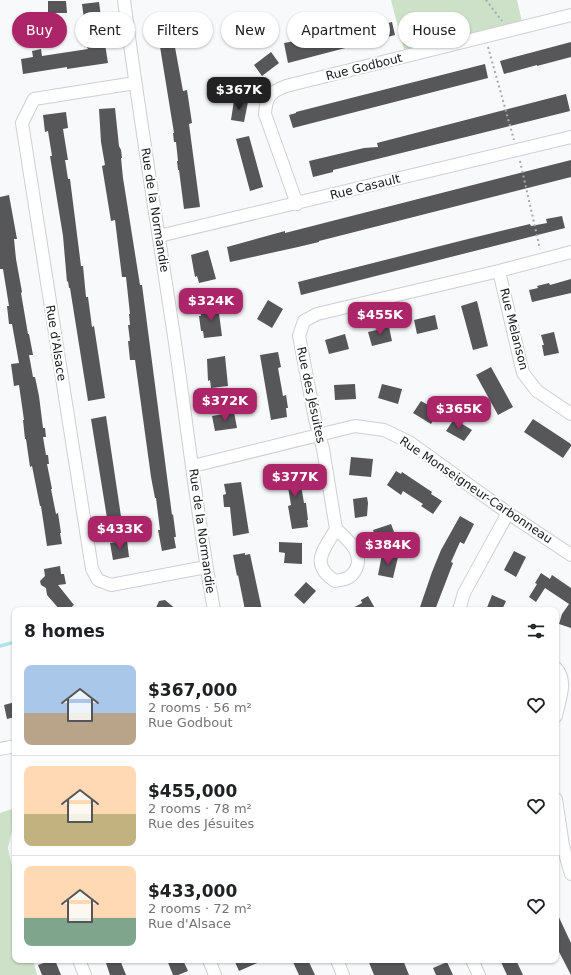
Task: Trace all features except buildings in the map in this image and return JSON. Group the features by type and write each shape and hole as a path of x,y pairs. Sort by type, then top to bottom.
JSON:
{"street":[{"name":"Rue de la Normandie","path":"124,0 135,83 193,466 206,567 213,607"},
{"name":"Rue Godbout","path":"297,204 265,114 266,103 274,91 294,84 571,15"},
{"name":"Rue d'Alsace","path":"135,83 34,99 22,123 92,569 98,580 111,585 206,567"},
{"name":"Rue Casault","path":"159,236 571,137"},
{"name":"Rue des Jésuites","path":"336,529 320,434 315,418 299,336 304,321 317,314 499,271 571,252"},
{"name":"Rue Melanson","path":"499,271 523,372 537,391 571,414"},
{"name":"Rue Monseigneur-Carbonneau","path":"193,466 354,426 384,430 409,442 508,512 571,554"},
{"path":"460,607 464,593 508,512"},
{"path":"559,671 563,682 559,701"},
{"path":"0,749 12,747"},
{"path":"559,819 563,846 571,874"},
{"path":"80,963 85,975"},
{"path":"210,963 215,975"},
{"path":"337,963 343,975"},
{"path":"473,963 478,975"}],"path":[{"path":"486,0 510,30"}],"green space":[{"path":"391,0 517,0 522,22 470,34 470,12 398,12 398,27"},
{"path":"12,809 12,830 8,848 12,866 12,963 34,963 37,975 0,975 0,813"}],"waterway":[{"path":"0,646 12,643"}]}
